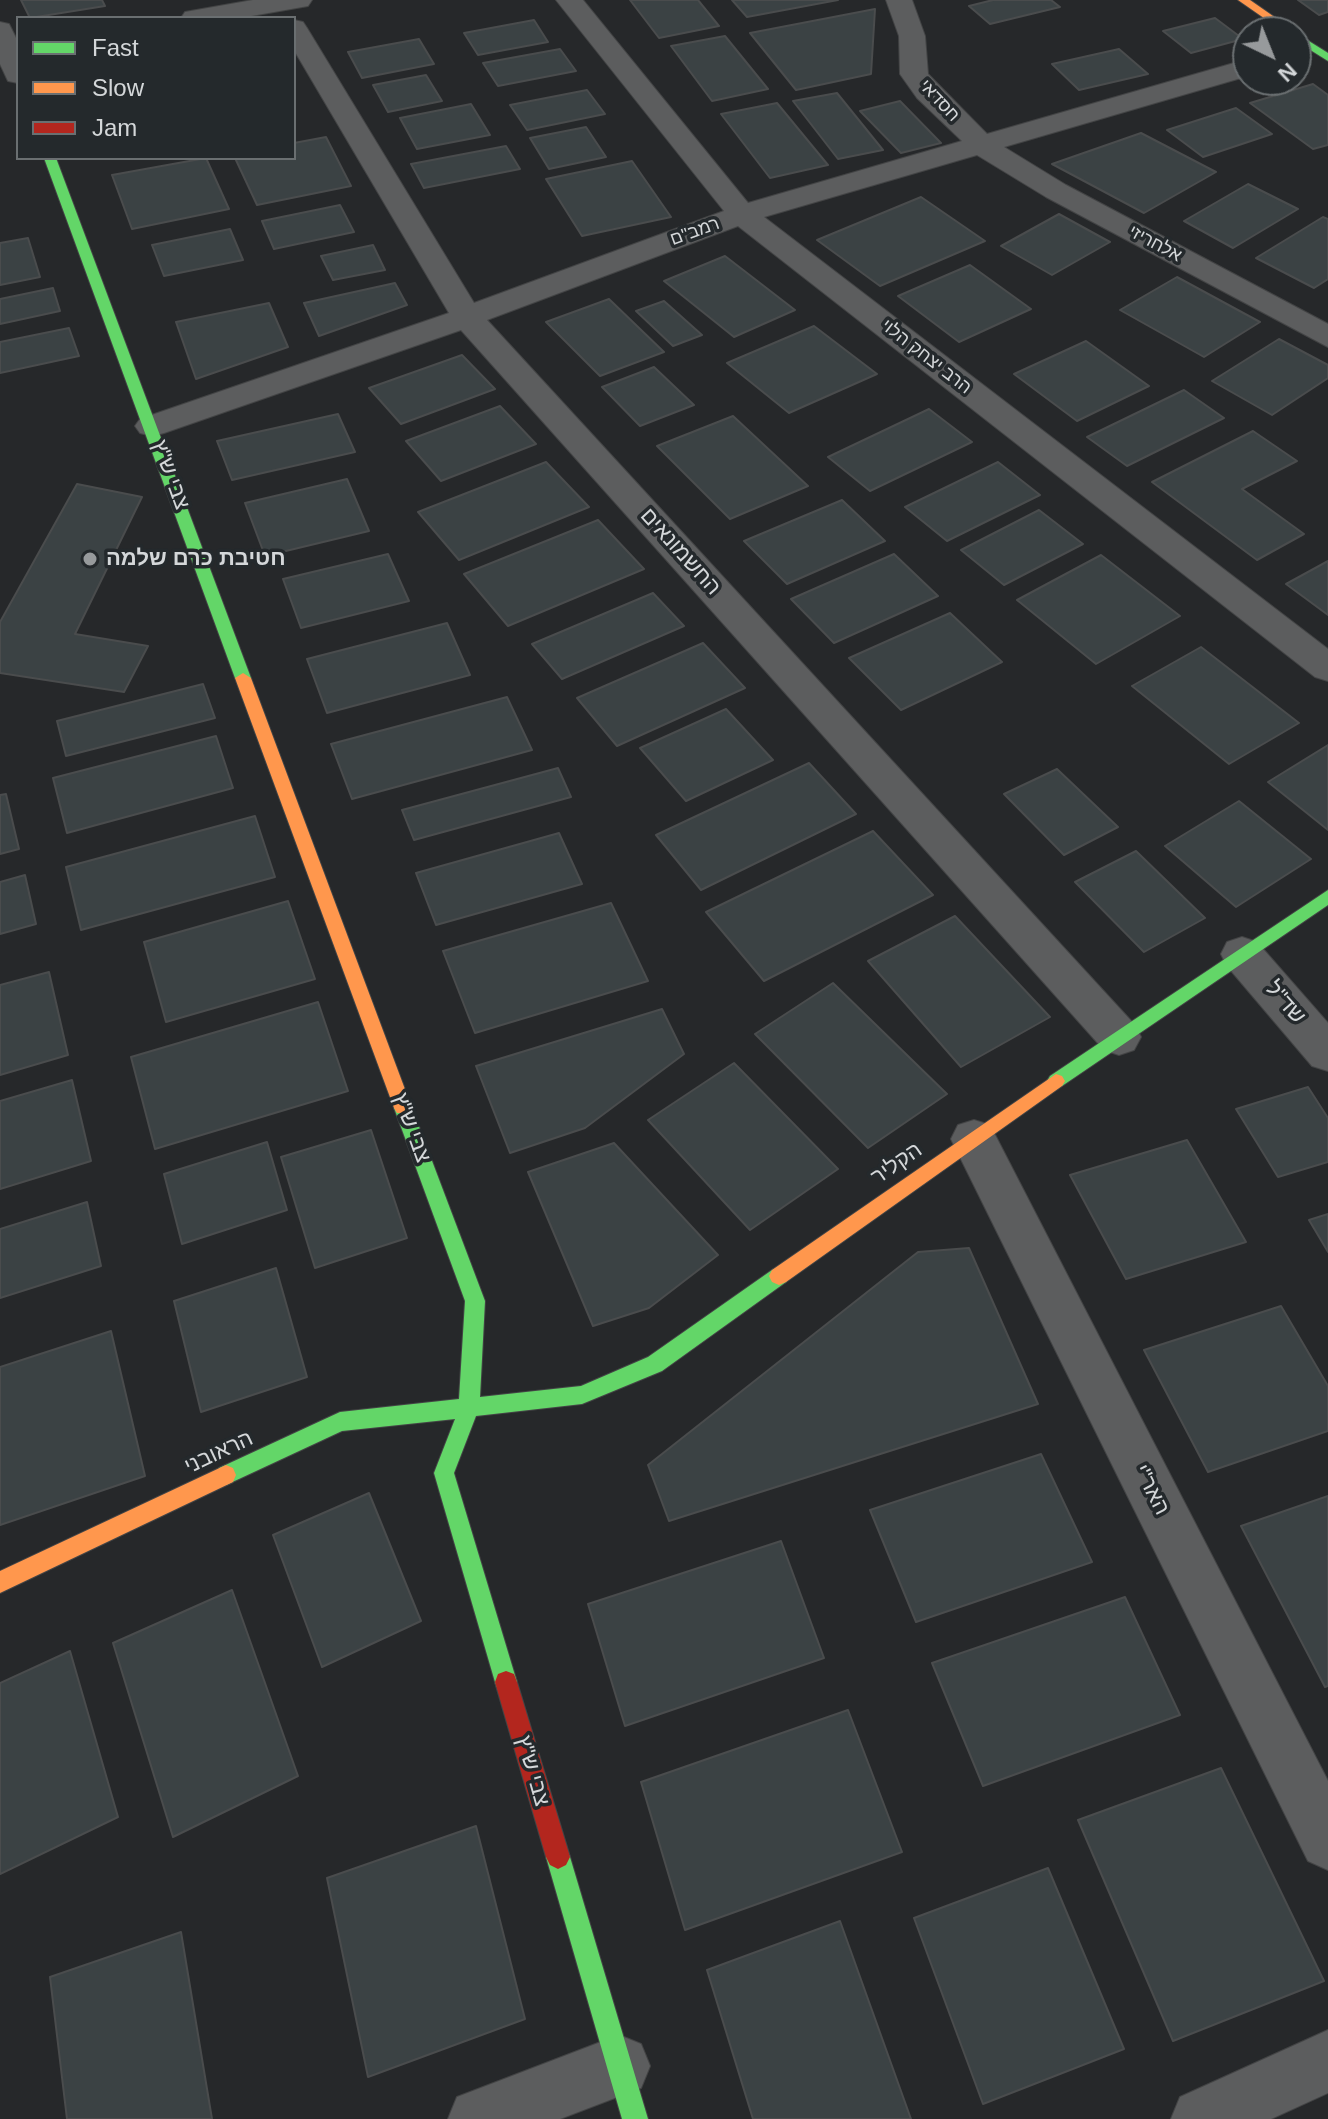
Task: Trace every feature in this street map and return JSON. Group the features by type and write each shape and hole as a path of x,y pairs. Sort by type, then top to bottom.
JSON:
{"street":[{"name":"הרב יצחק הלוי","path":"569,0 742,214 1328,668"},
{"name":"חסדאי","path":"899,0 912,36 914,74 927,92 984,147"},
{"path":"1243,0 1267,16"},
{"path":"218,16 288,10"},
{"name":"החשמונאים","path":"296,24 467,317 1119,1037"},
{"name":"רמב\"ם","path":"152,426 467,317 742,214 984,147 1232,72"},
{"name":"אלחריזי","path":"984,147 1056,191 1328,337"},
{"name":"צבי ש\"ץ","path":"51,160 475,1301 469,1408 444,1473 627,2092"},
{"name":"הקליר","path":"469,1408 582,1395 655,1364 1119,1037 1328,896"},
{"name":"שד\"ל","path":"1242,954 1328,1053"},
{"name":"האר\"י","path":"974,1139 1328,1841"},
{"name":"הראובני","path":"0,1582 340,1422 469,1408"},
{"path":"1202,2119 1328,2061"},
{"path":"479,2119 627,2092"}],"building":[{"path":"21,0 102,0 105,6 42,16 29,16"},
{"path":"630,0 698,0 719,26 659,38"},
{"path":"732,0 838,0 747,17"},
{"path":"993,0 1051,0 1060,7 990,24 969,6"},
{"path":"1298,0 1328,0 1328,12 1319,15"},
{"path":"875,9 871,74 796,90 750,33"},
{"path":"1215,18 1232,31 1232,42 1191,53 1163,31"},
{"path":"534,20 548,42 478,55 464,33"},
{"path":"725,36 768,89 712,101 671,46"},
{"path":"419,39 434,64 362,78 348,52"},
{"path":"560,49 576,71 498,86 483,63"},
{"path":"1119,49 1148,74 1079,90 1052,64"},
{"path":"426,75 442,101 388,112 373,85"},
{"path":"1312,84 1328,95 1328,145 1313,149 1250,103 1273,96 1312,96"},
{"path":"587,90 605,114 527,130 510,105"},
{"path":"837,93 883,150 838,159 793,101"},
{"path":"900,101 941,143 901,153 860,111"},
{"path":"777,103 828,165 770,178 721,114"},
{"path":"471,104 490,135 417,149 400,118"},
{"path":"1236,108 1272,134 1203,157 1167,130"},
{"path":"586,127 606,157 549,169 530,138"},
{"path":"1141,133 1216,172 1144,213 1052,164"},
{"path":"326,137 351,186 257,205 236,160 296,160 296,143"},
{"path":"506,146 520,169 424,188 411,164"},
{"path":"207,160 229,209 132,229 112,175"},
{"path":"632,161 671,217 582,236 546,179"},
{"path":"1248,184 1298,209 1233,248 1184,221"},
{"path":"921,197 985,241 880,286 817,240"},
{"path":"340,205 354,232 274,249 262,221"},
{"path":"1059,214 1110,242 1052,275 1001,246"},
{"path":"1323,217 1328,219 1328,279 1314,288 1256,258"},
{"path":"230,229 243,260 164,276 152,245"},
{"path":"28,238 40,277 0,285 0,243"},
{"path":"373,245 385,270 333,280 321,256"},
{"path":"725,256 795,310 734,337 664,281"},
{"path":"970,265 1031,309 959,342 898,296"},
{"path":"1177,277 1260,322 1204,357 1120,310"},
{"path":"395,283 407,305 319,336 304,303"},
{"path":"53,288 60,311 0,324 0,299"},
{"path":"609,299 664,352 600,376 546,322"},
{"path":"664,301 702,335 673,346 636,311"},
{"path":"269,303 288,347 196,379 176,322"},
{"path":"814,326 877,374 789,413 727,363"},
{"path":"69,328 79,356 0,373 0,342"},
{"path":"1279,339 1328,365 1328,378 1272,415 1212,381"},
{"path":"1086,341 1149,386 1077,421 1014,374"},
{"path":"462,355 495,389 401,424 369,388"},
{"path":"654,367 694,405 640,426 602,387"},
{"path":"1184,390 1224,418 1127,466 1087,437"},
{"path":"500,406 536,444 441,481 406,441"},
{"path":"929,409 972,442 870,491 828,457"},
{"path":"338,414 355,452 232,480 217,441"},
{"path":"733,416 808,486 730,519 657,446"},
{"path":"1253,431 1297,461 1242,489 1304,534 1257,560 1152,482"},
{"path":"546,462 589,507 459,560 418,512"},
{"path":"998,462 1040,495 947,541 905,507"},
{"path":"347,479 369,531 265,556 245,503"},
{"path":"77,484 142,497 75,634 148,646 124,692 0,673 0,622"},
{"path":"842,500 885,541 787,584 744,541"},
{"path":"1039,510 1083,544 1004,585 961,550"},
{"path":"598,520 644,569 508,626 464,574"},
{"path":"388,554 409,601 301,628 283,579"},
{"path":"894,554 938,596 834,643 791,599"},
{"path":"1101,555 1180,616 1096,664 1017,600"},
{"path":"1328,561 1328,615 1286,584"},
{"path":"653,593 684,626 562,679 532,644"},
{"path":"950,613 1002,662 901,710 849,658"},
{"path":"447,623 470,675 327,713 307,659"},
{"path":"703,643 745,688 617,746 577,698"},
{"path":"1201,647 1299,723 1229,764 1132,686"},
{"path":"203,684 215,718 66,756 57,721"},
{"path":"507,697 532,750 352,799 331,744"},
{"path":"726,709 773,760 686,801 640,748"},
{"path":"216,736 233,788 67,833 53,778"},
{"path":"1328,745 1328,830 1268,782"},
{"path":"809,763 856,814 701,890 656,835"},
{"path":"558,768 571,797 414,840 402,810"},
{"path":"1057,769 1118,827 1064,855 1004,794"},
{"path":"6,794 19,849 0,854 0,795"},
{"path":"1239,801 1311,859 1236,907 1165,846"},
{"path":"255,816 275,877 81,930 66,867"},
{"path":"873,831 933,895 764,981 706,912"},
{"path":"559,833 582,884 436,925 416,873"},
{"path":"1136,851 1205,918 1144,952 1075,882"},
{"path":"25,875 36,924 0,934 0,882"},
{"path":"288,901 315,979 166,1022 144,942"},
{"path":"611,903 648,981 475,1033 443,951"},
{"path":"955,916 1050,1017 961,1067 868,961"},
{"path":"49,972 68,1055 0,1075 0,985"},
{"path":"833,983 947,1094 868,1148 755,1034"},
{"path":"318,1002 348,1091 155,1149 131,1057"},
{"path":"662,1009 684,1054 585,1128 510,1153 476,1066"},
{"path":"734,1063 838,1169 750,1230 648,1120"},
{"path":"72,1080 91,1161 0,1189 0,1101"},
{"path":"1308,1087 1328,1118 1328,1162 1278,1177 1236,1109"},
{"path":"371,1130 407,1238 315,1268 281,1157"},
{"path":"1187,1140 1246,1242 1126,1279 1070,1175"},
{"path":"267,1142 287,1210 182,1244 164,1174"},
{"path":"614,1143 718,1255 649,1308 593,1326 528,1172"},
{"path":"87,1202 101,1266 0,1298 0,1229"},
{"path":"1328,1214 1328,1252 1309,1220"},
{"path":"969,1248 1038,1404 669,1521 648,1465 918,1252"},
{"path":"276,1268 307,1377 201,1412 174,1301"},
{"path":"1281,1306 1328,1386 1328,1431 1208,1472 1144,1350"},
{"path":"111,1331 145,1476 0,1525 0,1367"},
{"path":"1041,1454 1092,1562 916,1622 870,1510"},
{"path":"369,1493 421,1621 322,1667 273,1535"},
{"path":"1328,1496 1328,1686 1325,1687 1241,1526"},
{"path":"781,1541 824,1658 625,1726 588,1604"},
{"path":"232,1590 298,1776 173,1837 113,1643"},
{"path":"1125,1597 1180,1715 983,1786 932,1663"},
{"path":"70,1651 118,1817 0,1874 0,1683"},
{"path":"848,1710 902,1852 685,1930 641,1782"},
{"path":"1221,1768 1324,1981 1173,2041 1078,1820"},
{"path":"476,1826 525,2019 368,2077 327,1878"},
{"path":"1048,1868 1124,2049 983,2104 914,1918"},
{"path":"840,1921 911,2119 753,2119 707,1970"},
{"path":"181,1932 212,2119 67,2119 50,1977"}],"traffic: fast":[{"path":"1312,47 1328,58"},
{"path":"51,160 243,678"},
{"path":"1056,1081 1328,896"},
{"path":"403,1108 475,1301 469,1408 444,1473 506,1682"},
{"path":"226,1475 340,1422 582,1395 655,1364 779,1276"},
{"path":"558,1857 635,2119"}],"traffic: slow":[{"path":"1243,0 1267,16"},
{"path":"243,678 403,1108"},
{"path":"779,1276 1056,1081"},
{"path":"0,1582 226,1475"}],"traffic: jam":[{"path":"506,1682 558,1857"}],"place":[{"name":"חטיבת כרם שלמה","path":"90,559"}]}
